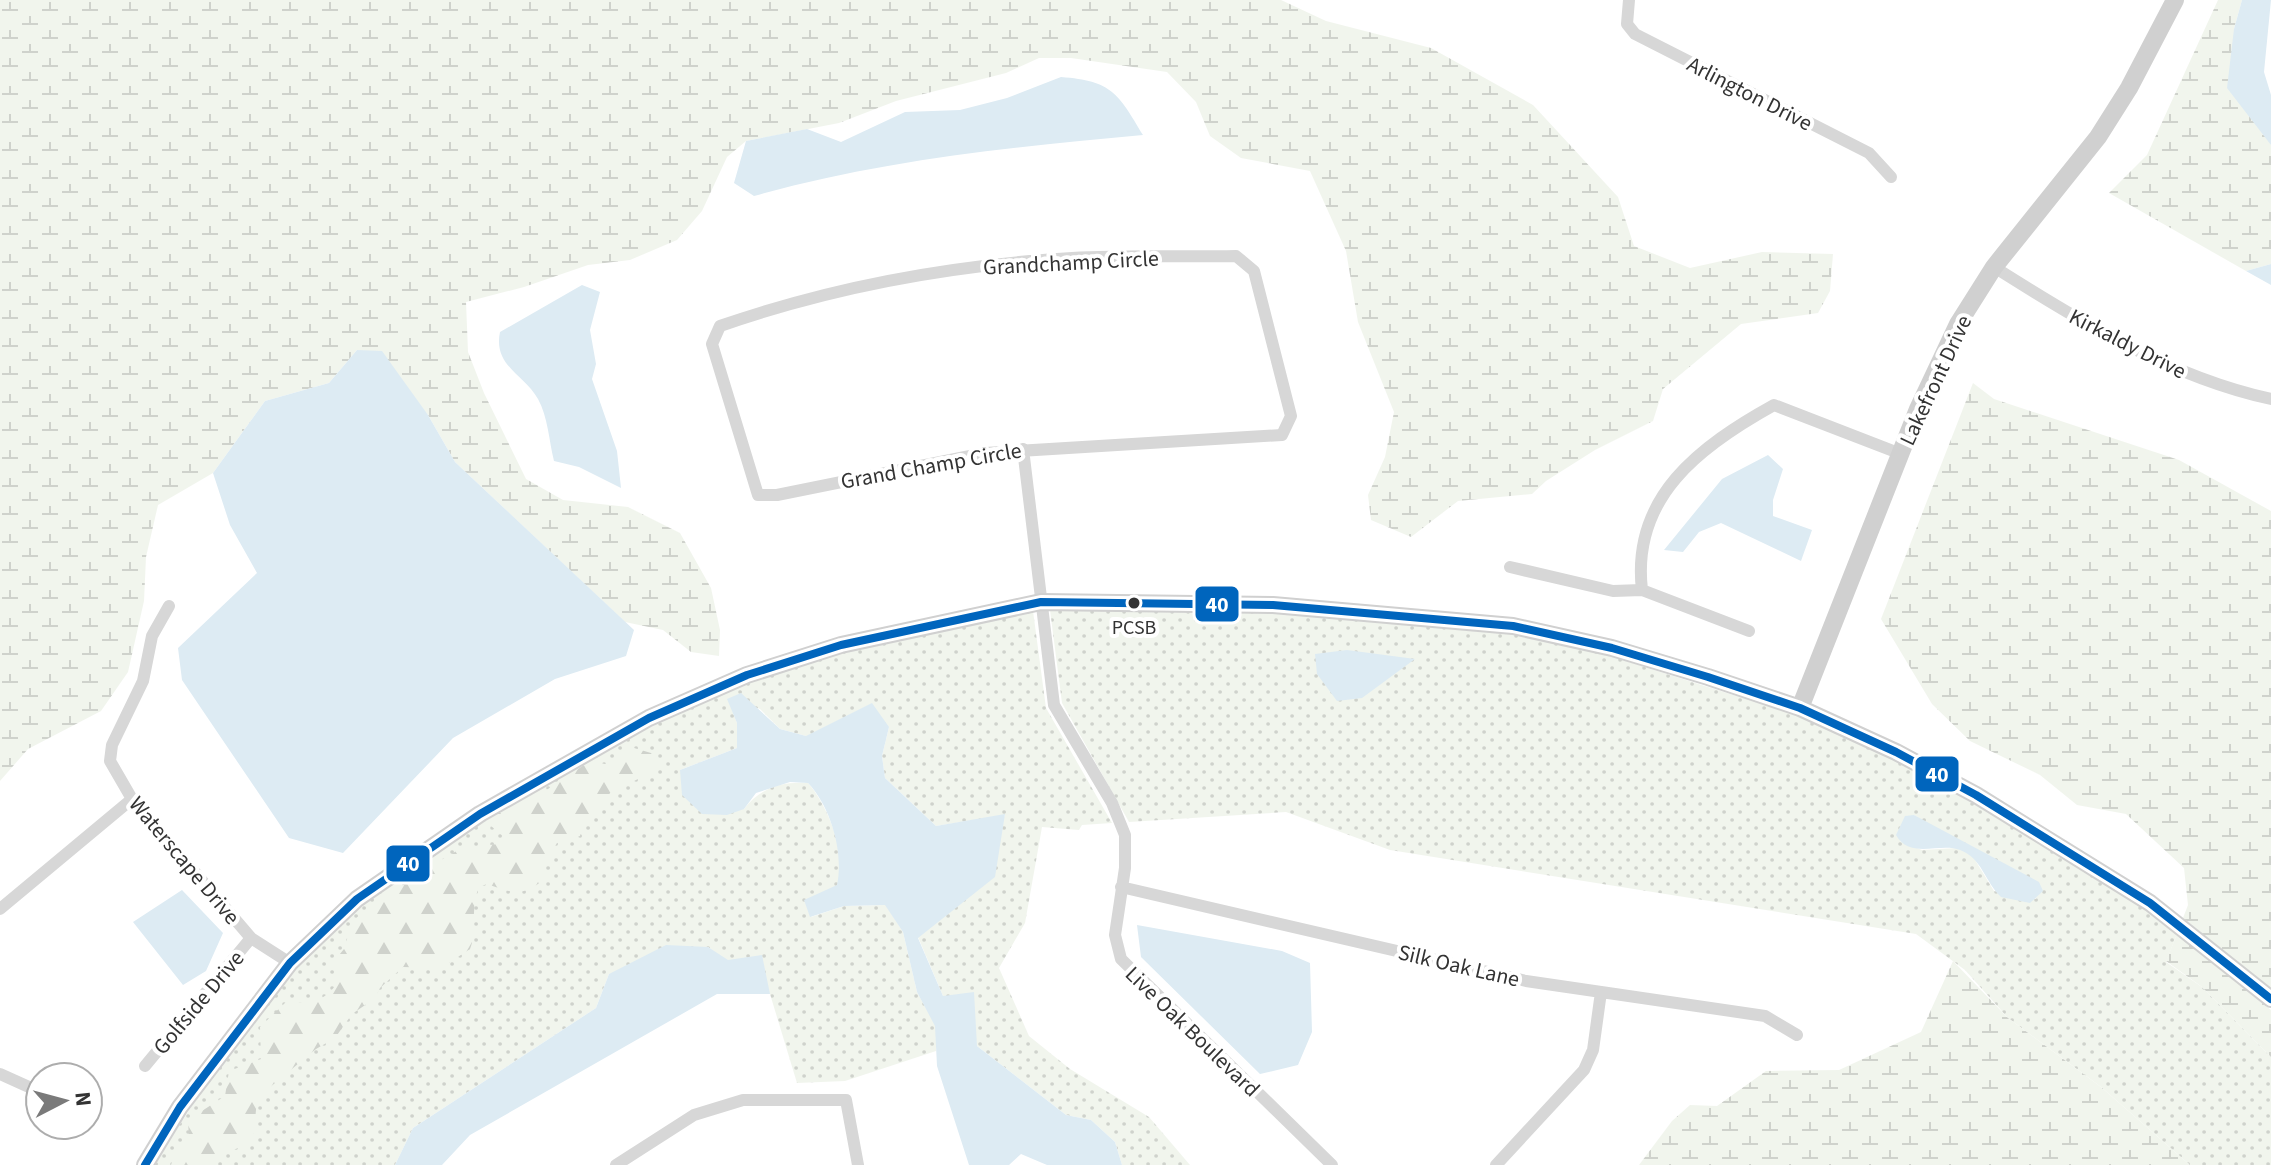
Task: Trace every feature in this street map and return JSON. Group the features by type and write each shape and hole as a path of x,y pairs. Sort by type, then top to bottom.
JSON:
{"street":[{"name":"Arlington Drive","path":"1629,0 1627,24 1635,34 1869,153 1891,177"},
{"name":"Lakefront Drive","path":"1800,708 1944,351 1994,267 2098,137 2129,88 2175,0"},
{"name":"Grandchamp Circle","path":"720,326 789,302 961,268 1072,258 1236,256 1254,271 1291,416 1282,435"},
{"name":"Kirkaldy Drive","path":"1994,267 2090,328 2209,383 2271,399"},
{"name":"Grand Champ Circle","path":"720,326 712,344 758,495 777,495 893,470 1023,449 1136,441 1256,439 1282,435"},
{"path":"1642,590 1639,566 1651,511 1675,477 1739,424 1774,405 1901,454"},
{"name":"Live Oak Boulevard","path":"1023,449 1054,705 1112,803 1125,835 1115,935 1121,959 1129,971 1332,1165"},
{"path":"1510,567 1613,591 1642,590 1749,631"},
{"path":"145,1165 180,1107 290,963 357,899 468,823 649,718 747,675 841,645 1041,602 1273,605 1513,626 1612,648 1800,708 1896,752 2088,862 2150,903 2271,999"},
{"name":"Waterscape Drive","path":"169,606 152,636 135,704 112,745 110,761 132,799 251,938 290,963"},
{"path":"0,909 132,799"},
{"name":"Silk Oak Lane","path":"1121,887 1526,981 1765,1016 1797,1035"},
{"name":"Golfside Drive","path":"145,1066 251,938"},
{"path":"1496,1165 1584,1070 1593,1050 1601,992"},
{"path":"0,1074 24,1085"},
{"path":"616,1165 694,1115 743,1100 846,1100 858,1165"}],"green space":[{"path":"0,0 1281,0 1326,21 1431,48 1533,105 1618,197 1634,246 1690,268 1762,252 1833,254 1830,291 1818,313 1741,324 1663,389 1653,421 1595,450 1546,481 1532,494 1458,501 1411,537 1371,520 1368,495 1385,457 1394,412 1358,322 1346,251 1310,171 1241,158 1210,136 1196,102 1167,72 1071,58 1039,58 1006,73 896,101 839,123 746,141 727,157 702,211 677,240 630,260 588,265 524,287 466,302 468,352 484,393 526,479 563,500 628,507 680,533 711,588 720,630 719,656 691,652 663,630 625,622 455,462 428,415 357,350 329,383 265,401 213,473 158,505 146,557 144,601 128,672 101,711 28,749 0,781"},
{"path":"2218,0 2242,0 2234,29 2271,145 2271,264 2246,271 2109,193 2147,155"},
{"path":"1973,383 1994,399 2179,460 2271,511 2271,989 2183,918 2188,905 2184,868 2126,814 2077,805 2040,775 1970,741 1932,704 1881,619"},
{"path":"1050,610 1272,612 1511,633 1610,656 1797,715 1892,758 1971,802 2145,909 2177,934 2166,962 2202,987 2271,1057 2271,1165 2190,1165 2101,1087 2008,1018 1965,970 1916,934 1390,850 1286,812 1129,822 1062,703","holes":["1914,815 2037,899 1994,891 1972,855 1957,848 1922,850 1900,841"]},
{"path":"1033,611 1046,708 1112,823 1082,825 1079,830 1042,827 1025,923 999,968 1029,1036 1070,1069 1149,1117 1190,1165 1122,1165 1115,1142 1091,1120 1066,1115 977,1046 943,996 918,937 959,903 1005,815 936,826 885,778 882,756 889,727 806,736 780,729 760,709 728,699 737,723 737,748 680,770 744,809 772,787 808,783 834,830 840,859 836,887 811,917 844,906 886,905 903,932 917,992 936,1026 936,1051 845,1081 797,1083 770,994 708,947 609,974 596,1008 413,1128 395,1165 155,1165 223,1062 300,965 357,910 455,839 629,739 752,681 856,650"},
{"path":"634,748 651,753 655,760 654,771 610,793 600,809 583,820 580,836 557,843 547,859 543,880 536,886 516,892 487,884 479,887 470,949 441,968 403,967 380,988 374,999 352,1014 335,1038 316,1049 257,1098 254,1133 247,1145 224,1153 209,1165 171,1165 175,1153 189,1139 188,1120 225,1096 229,1071 261,1059 260,1027 286,1002 316,1000 333,989 338,982 335,960 344,949 352,922 395,888 425,878 434,864 460,849 505,843 502,835 491,826 491,813 548,789 590,761 605,764"},
{"path":"2177,934 2271,1010 2271,1057 2202,987 2166,961"},
{"path":"1953,961 2008,1018 2101,1087 2190,1165 1639,1165 1672,1121 1690,1105 1717,1106 1766,1071 1839,1070 1921,1032"}],"shaded area":[{"path":"2242,0 2271,0 2264,72 2271,95 2271,145 2227,88 2234,29"},
{"path":"1061,77 1092,82 1112,92 1143,135 898,164 754,196 734,183 746,141 807,129 841,142 905,112 960,110 1007,98"},
{"path":"2271,264 2271,285 2246,271"},
{"path":"582,285 600,292 590,330 596,364 592,379 617,451 621,488 579,467 554,461 538,399 505,362 499,344 500,332"},
{"path":"357,350 382,351 428,415 455,462 634,630 626,656 555,679 453,738 343,853 289,838 182,680 178,648 257,573 230,525 213,473 265,401 329,383"},
{"path":"1768,455 1783,469 1773,500 1773,516 1812,530 1801,561 1721,523 1699,532 1683,552 1664,550 1722,479"},
{"path":"1347,650 1415,659 1362,698 1337,701 1317,674 1315,654"},
{"path":"741,693 780,729 806,736 872,703 889,727 882,756 885,778 936,826 1005,814 995,877 918,938 943,996 974,992 977,1046 1066,1115 1091,1120 1115,1142 1122,1165 1047,1165 1021,1154 1009,1165 969,1165 937,1066 935,1026 917,992 903,932 885,905 844,906 810,917 804,900 837,885 839,872 834,831 816,793 808,783 790,782 756,793 744,809 727,815 702,814 682,795 680,770 737,748 737,723 727,699"},
{"path":"1914,815 2039,882 2043,891 2030,903 2001,897 1978,864 1960,850 1909,847 1896,835 1905,816"},
{"path":"182,890 223,933 206,971 183,985 133,922"},
{"path":"1137,925 1282,951 1310,963 1312,1032 1298,1065 1260,1074 1141,957"},
{"path":"666,945 708,947 728,960 762,955 770,994 717,994 470,1135 442,1165 395,1165 413,1128 596,1008 609,974"}],"transit line":[{"name":"40","path":"145,1165 180,1107 290,963 357,899 480,814 649,718 747,675 841,645 1041,602 1273,605 1513,626 1612,648 1708,677 1800,708 1896,752 1976,795 2150,903 2271,999"}],"place":[{"name":"PCSB","path":"1134,603"}]}
